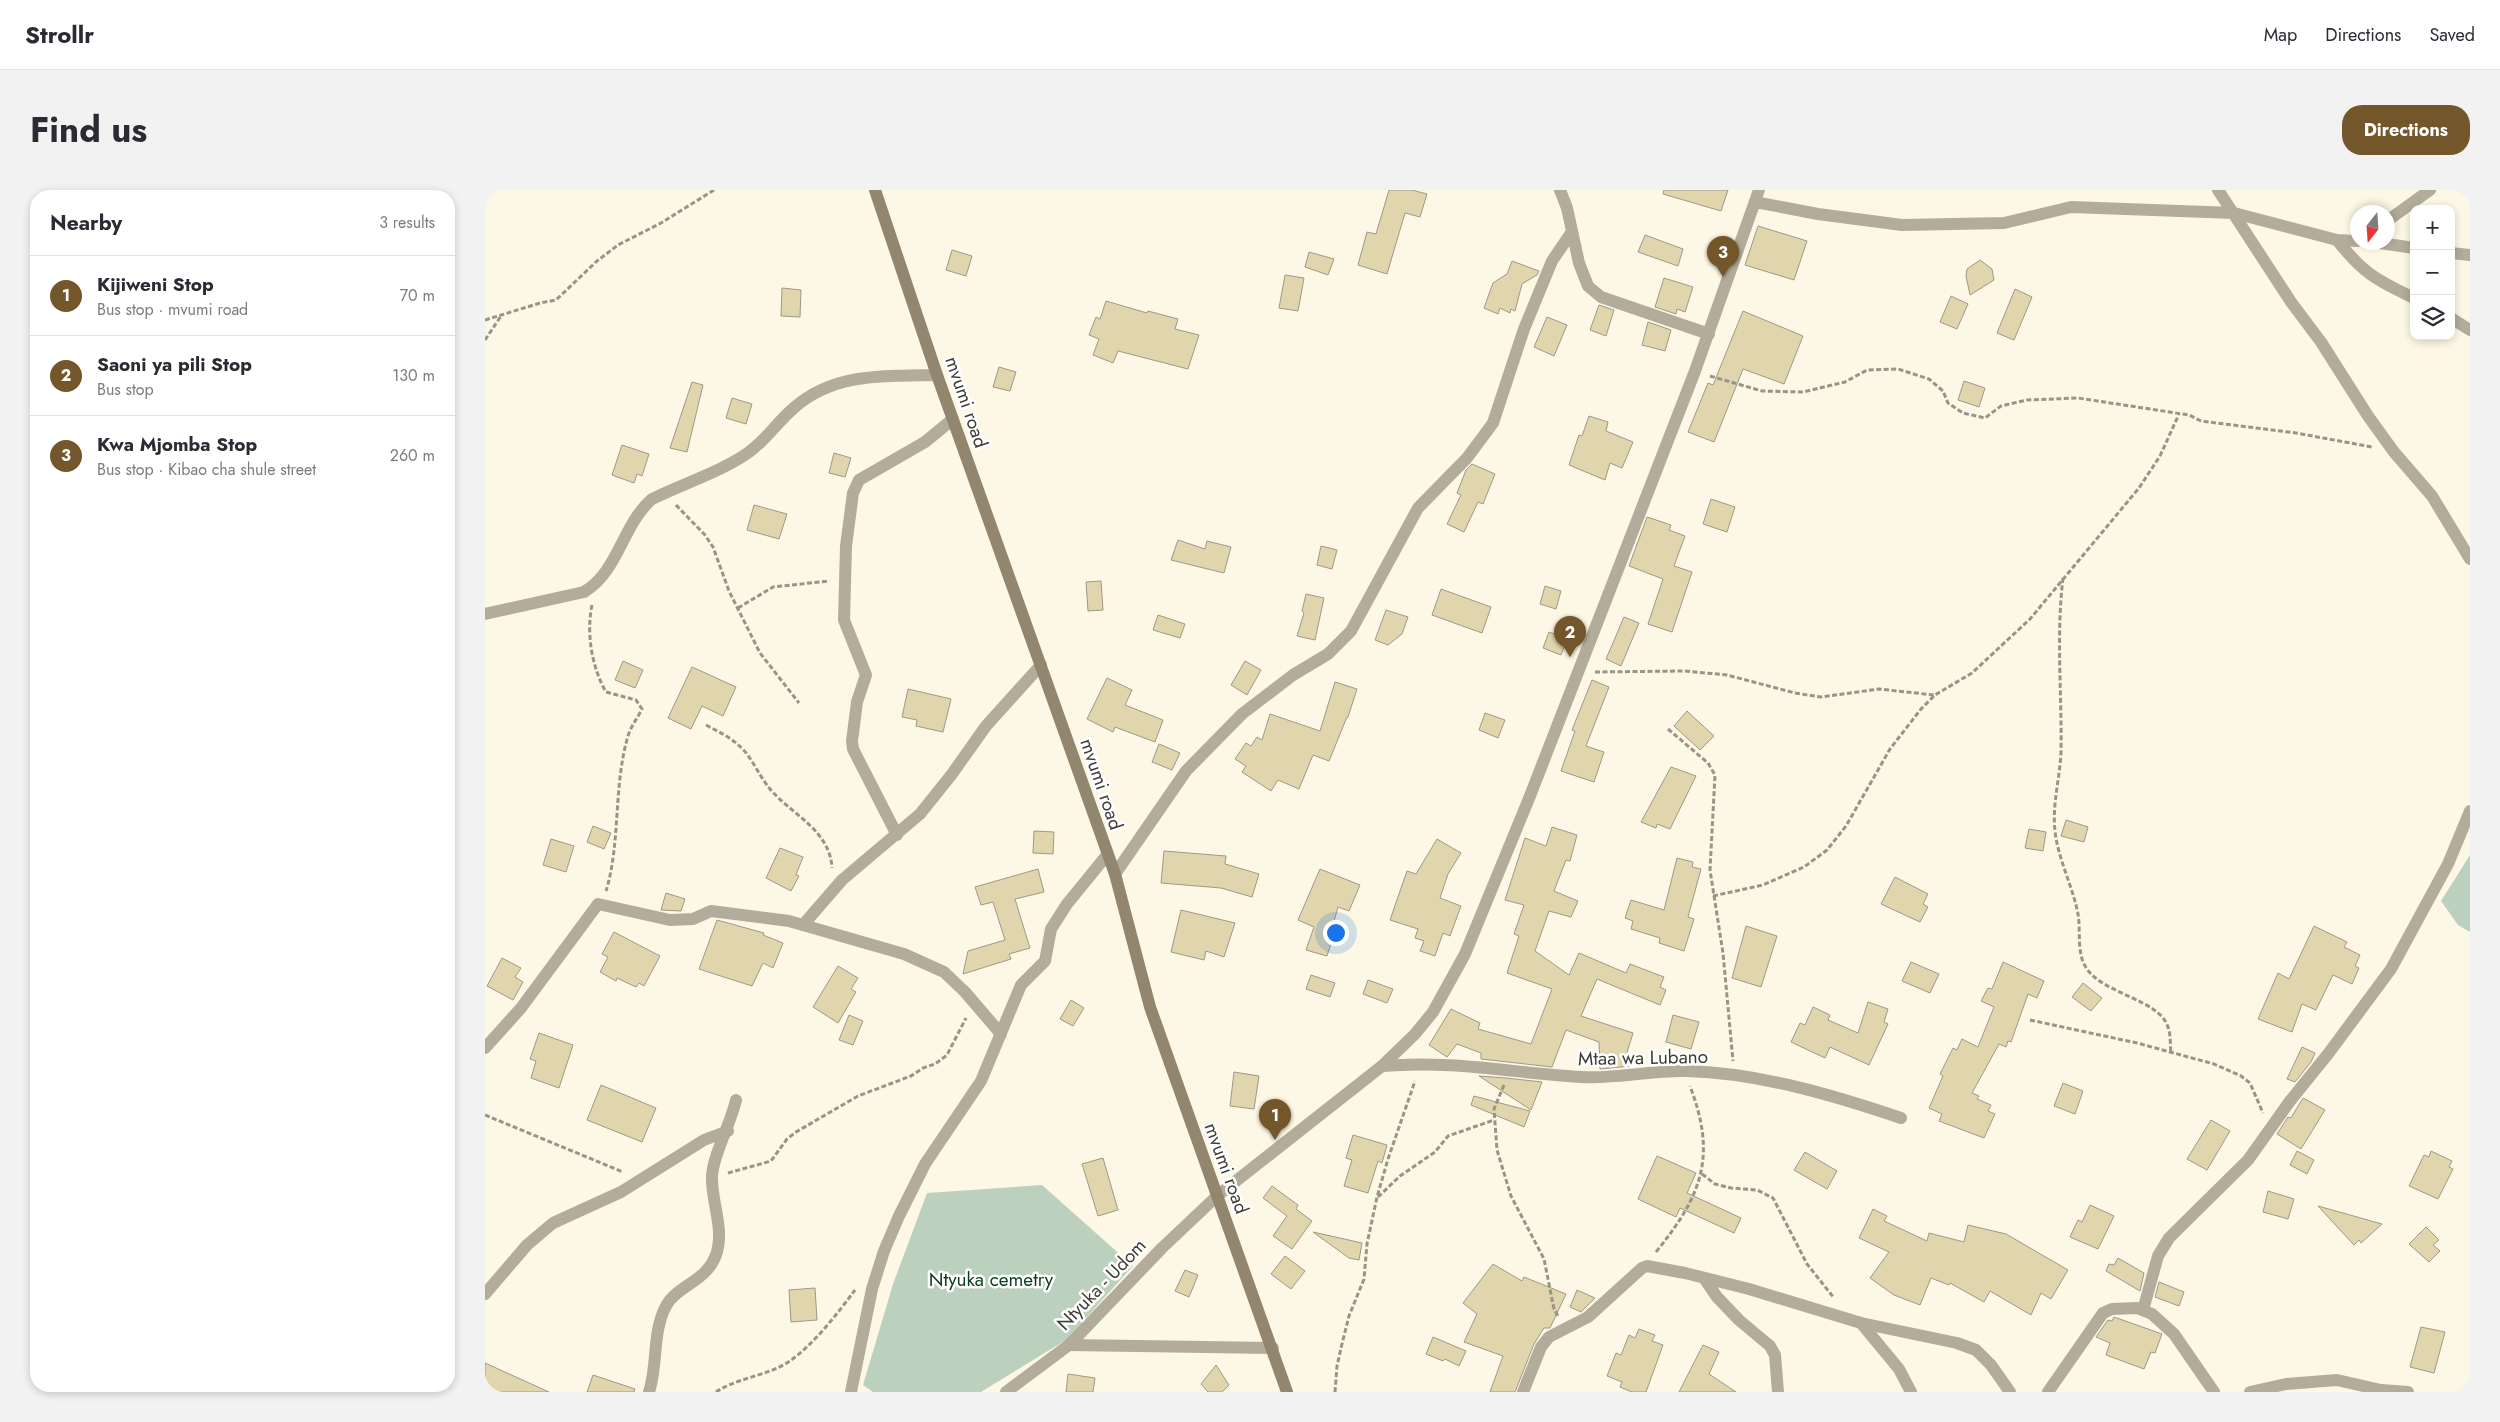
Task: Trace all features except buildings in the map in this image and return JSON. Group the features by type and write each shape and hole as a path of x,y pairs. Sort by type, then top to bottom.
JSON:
{"street":[{"name":"mvumi road","path":"875,190 937,375 1115,874 1150,1007 1273,1348 1287,1392"},
{"path":"1560,190 1567,208 1579,263 1588,286 1601,296 1709,334"},
{"path":"2218,190 2291,302 2334,362 2368,416 2394,452 2432,496 2470,559"},
{"path":"2395,215 2430,190"},
{"path":"1757,196 1818,214 1902,225 2004,223 2071,207 2234,213 2337,240 2350,241"},
{"name":"Ntyuka - Udom","path":"1006,1392 1069,1344 1162,1248 1217,1196 1329,1110 1382,1066 1415,1034 1433,1012 1465,954 1530,796 1695,372 1757,196"},
{"path":"1115,874 1186,771 1242,714 1293,675 1328,654 1351,631 1418,508 1467,458 1493,423 1524,329 1551,261 1571,233"},
{"path":"2337,240 2355,262 2374,279 2410,296"},
{"path":"2395,245 2410,247"},
{"path":"2455,253 2470,255"},
{"path":"2455,321 2470,330"},
{"path":"485,614 584,592 596,585 617,554 627,530 639,510 661,494 748,453 795,407 839,381 891,376 937,375"},
{"path":"897,834 853,749 852,741 857,702 866,675 844,620 849,507 859,480 925,442 953,419"},
{"path":"803,925 833,888 897,834 934,797 985,726 1041,665"},
{"path":"2143,1310 2158,1256 2169,1238 2249,1160 2391,969 2448,864 2470,811"},
{"path":"851,1392 872,1289 893,1229 925,1164 981,1081 1021,985 1045,961 1051,929 1067,904 1107,855"},
{"path":"485,1048 521,1008 597,904 671,920 693,919 711,911 740,914 803,925 840,934 922,961 944,972 965,992 1001,1034"},
{"name":"Mtaa wa Lubano","path":"1382,1066 1419,1063 1589,1078 1685,1071 1734,1076 1793,1087 1901,1118"},
{"path":"649,1392 660,1324 667,1304 706,1271 717,1253 719,1232 712,1177 714,1164 728,1130 737,1100"},
{"path":"485,1294 540,1232 553,1223 603,1201 643,1179 704,1140 728,1130"},
{"path":"1523,1392 1541,1347 1549,1337 1588,1317 1642,1268 1655,1266 1749,1289 1861,1323 1957,1343 1976,1350 1991,1365 2010,1392"},
{"path":"1704,1278 1717,1297 1739,1320 1770,1346 1775,1355 1778,1392"},
{"path":"2048,1392 2103,1313 2125,1308 2143,1310 2151,1314 2174,1334 2215,1392"},
{"path":"1861,1323 1899,1369 1911,1392"},
{"path":"1069,1344 1273,1348"},
{"path":"2250,1392 2286,1384 2317,1380 2337,1380 2381,1390 2408,1392"}],"path":[{"path":"485,320 556,300 597,261 617,246 661,223 714,190"},
{"path":"485,340 501,316"},
{"path":"1695,372 1762,391 1803,392 1845,382 1867,370 1898,368 1929,379 1943,391 1948,403 1963,413 1985,418 2001,406 2027,400 2078,398 2179,414 2201,421 2338,440 2394,452"},
{"path":"1713,896 1763,885 1804,867 1827,850 1846,826 1890,749 1921,709 1935,695 1972,673 2030,618 2139,488 2160,456 2179,414"},
{"path":"661,494 680,508 705,535 713,547 729,591 760,653 799,704"},
{"path":"2063,578 2058,630 2061,759 2054,812 2055,831 2081,928 2080,952 2086,969 2100,982 2158,1014 2168,1026 2171,1054"},
{"path":"738,608 773,587 845,580"},
{"path":"596,585 590,614 589,636 602,684 606,692 636,700 641,709 628,737 620,787 611,871 606,891 597,904"},
{"path":"1578,672 1685,671 1718,674 1795,693 1821,696 1879,689 1935,695"},
{"path":"706,725 733,740 746,753 769,788 815,829 826,844 832,864 833,888"},
{"path":"1668,730 1708,763 1715,776 1710,840 1710,870 1723,953 1734,1076"},
{"path":"712,1177 771,1161 787,1139 796,1132 858,1096 911,1076 923,1068 935,1064 947,1055 975,1004"},
{"path":"2030,1020 2137,1043 2171,1054 2214,1064 2241,1076 2250,1083 2255,1092 2270,1130"},
{"path":"1335,1392 1337,1366 1349,1316 1364,1279 1367,1244 1377,1197 1419,1063"},
{"path":"1509,1070 1498,1097 1494,1120 1502,1173 1517,1208 1544,1259 1554,1309 1565,1330"},
{"path":"1642,1268 1693,1198 1702,1174 1705,1151 1703,1124 1685,1071"},
{"path":"485,1115 563,1149 643,1179"},
{"path":"1377,1197 1401,1176 1435,1152 1449,1136 1494,1120"},
{"path":"1702,1174 1715,1184 1731,1188 1757,1190 1773,1198 1807,1264 1841,1304"},
{"path":"716,1392 730,1383 790,1361 807,1346 861,1284"}],"green space":[{"path":"2470,855 2470,932 2458,925 2441,901"},
{"name":"Ntyuka cemetry","path":"1042,1185 1133,1266 1066,1340 981,1392 873,1392 863,1385 893,1284 927,1193"}],"place":[{"name":"Kwa Mjomba Stop","path":"1723,277"},
{"name":"Saoni ya pili Stop","path":"1570,657"},
{"name":"Kijiweni Stop","path":"1275,1140"}]}
